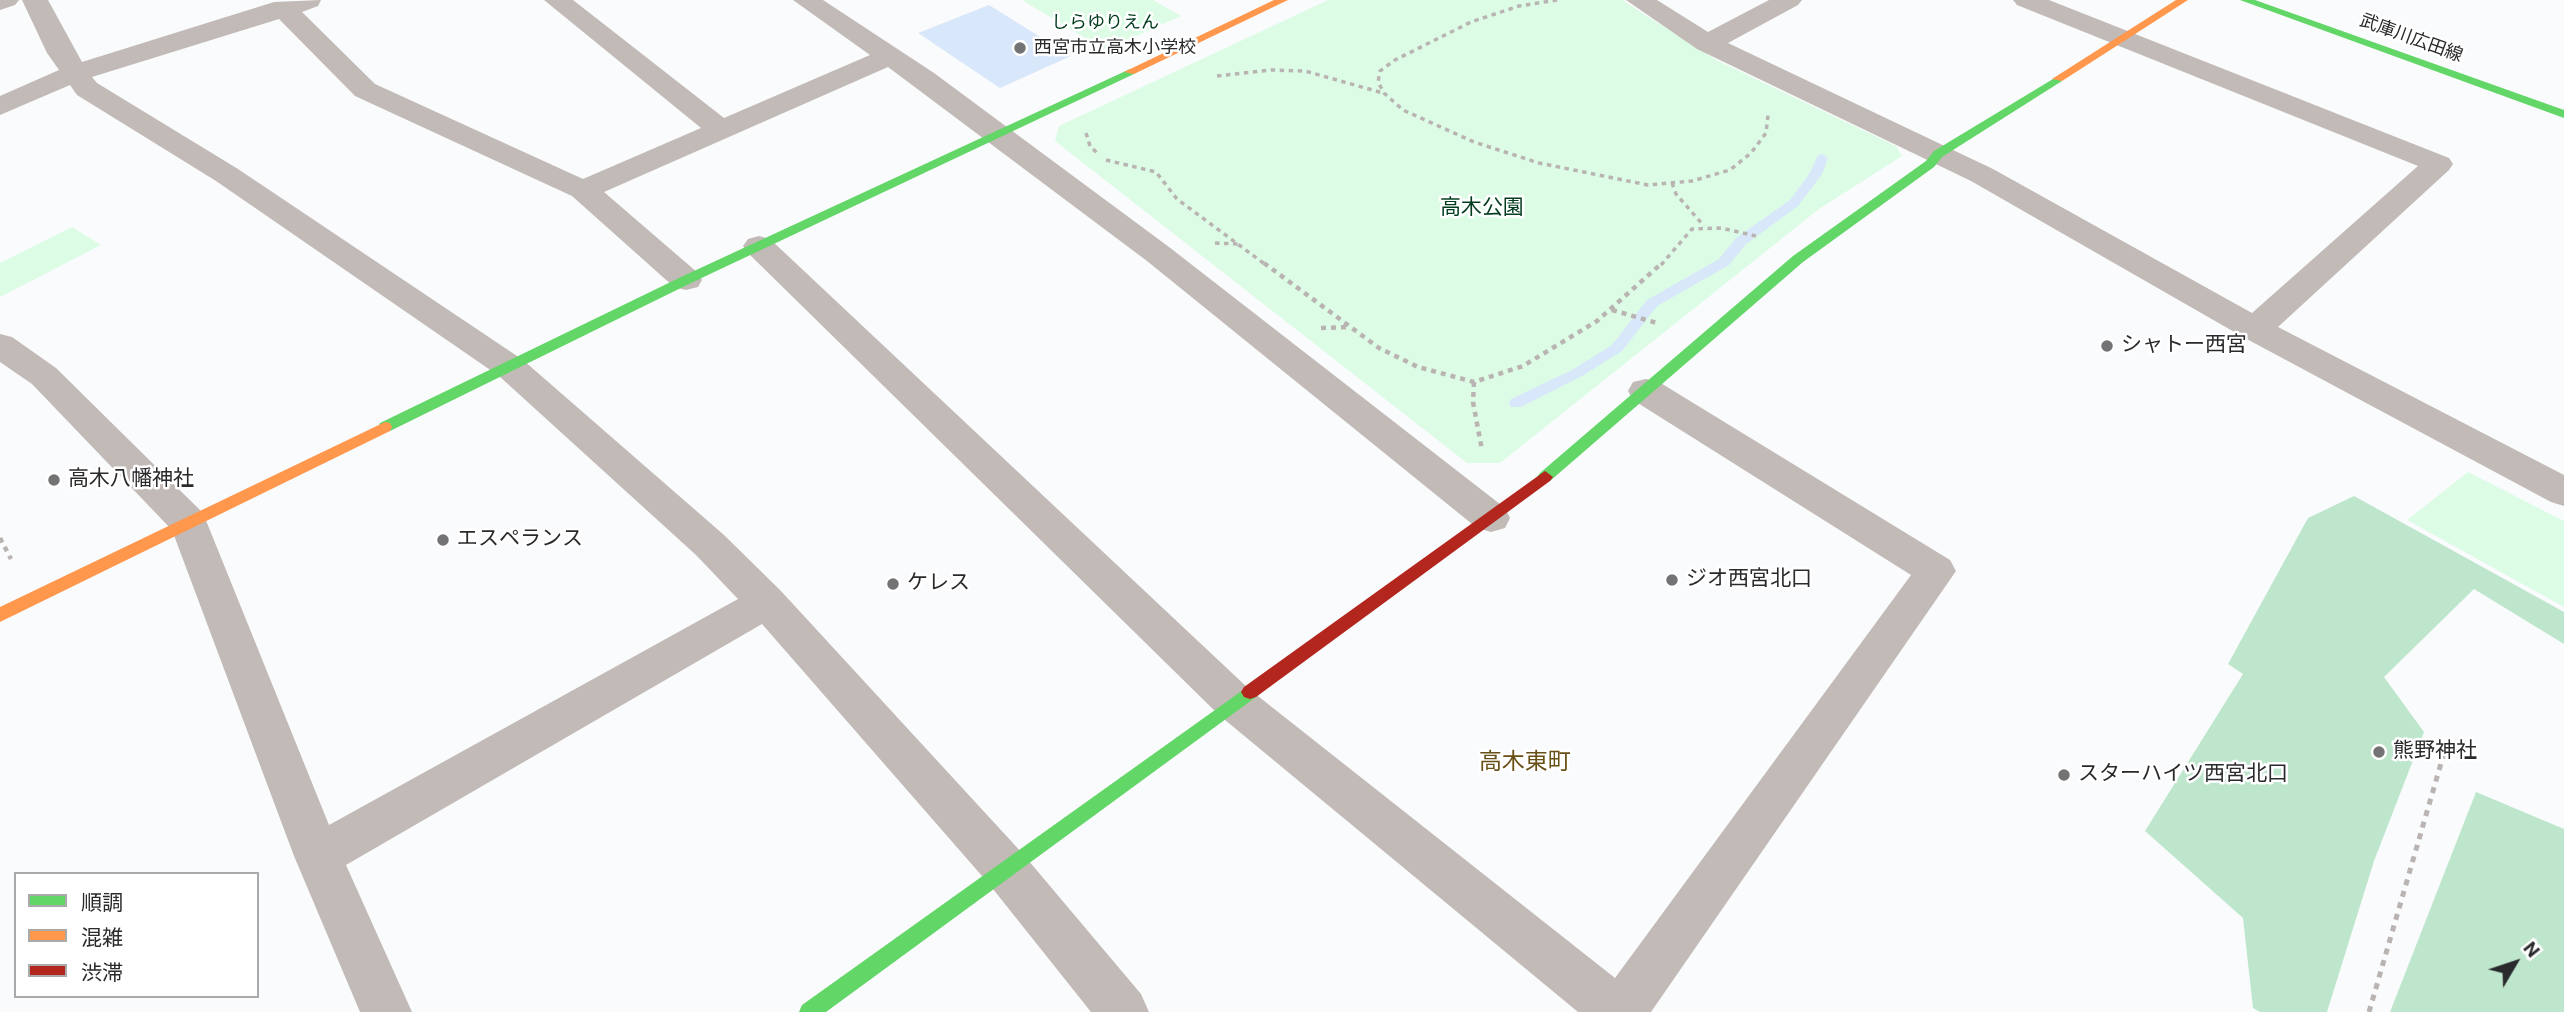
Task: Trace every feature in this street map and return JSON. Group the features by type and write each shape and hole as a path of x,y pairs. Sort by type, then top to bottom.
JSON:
{"street":[{"path":"0,2 6,0"},
{"path":"35,0 74,74 87,89 227,175 511,368 710,545 767,602 1006,869 1123,1012"},
{"path":"556,0 720,129"},
{"path":"806,0 890,56 1168,262 1491,517"},
{"path":"0,615 511,368 686,280 1283,0"},
{"path":"1639,0 1707,43 1982,175 2255,329 2564,492"},
{"path":"1707,43 1789,0"},
{"path":"2026,0 2438,164 2255,329"},
{"path":"809,1012 1525,493 1803,257 1930,164 1938,154 2183,0"},
{"name":"武庫川広田線","path":"2245,0 2564,114"},
{"path":"0,106 74,74 301,2 365,90 583,191 686,280"},
{"path":"583,191 890,56"},
{"path":"759,246 1234,702 1619,1012 1936,571 1646,391"},
{"path":"0,345 44,376 190,523 318,856 386,1012"},
{"path":"318,856 767,602"}],"path":[{"path":"1384,93 1378,82 1380,71 1395,60 1497,12 1557,0"},
{"path":"1207,78 1236,72 1305,71 1384,93 1420,120 1504,153 1625,181 1672,183 1730,170 1751,153 1766,133 1768,109"},
{"path":"1092,124 1086,132 1090,146 1103,158 1117,165 1156,172 1177,199 1379,348 1418,367 1474,382 1523,366 1597,321 1642,284 1692,229 1705,227 1762,237 1803,257"},
{"path":"1672,183 1676,194 1705,227"},
{"path":"1474,382 1477,428 1485,463 1498,477 1525,493"},
{"path":"2369,1012 2446,746"}],"green space":[{"name":"しらゆりえん","path":"1022,0 1153,0 1181,16 1105,50"},
{"name":"高木公園","path":"1328,0 1622,0 1716,60 1896,146 1902,156 1819,209 1500,463 1467,463 1055,141 1059,126"},
{"path":"72,227 101,245 0,297 0,263"},
{"path":"2468,472 2564,521 2564,607 2407,520"},
{"path":"2354,496 2564,612 2564,644 2474,589 2384,677 2424,732 2374,861 2327,1012 2260,1012 2253,1008 2243,918 2145,831 2243,674 2228,664 2308,518"},
{"path":"2476,792 2564,829 2564,1012 2390,1012"}],"water":[{"path":"989,5 1071,56 1000,88 918,33"}],"waterway":[{"path":"1516,403 1577,373 1617,348 1652,303 1724,262 1741,241 1794,203 1816,174 1822,158"}],"traffic: fast":[{"path":"2245,0 2564,114"},
{"path":"385,427 686,280 1130,72"},
{"path":"1545,477 1798,259 1930,164 1938,154 2058,79"},
{"path":"809,1012 1250,692"}],"traffic: slow":[{"path":"1130,72 1283,0"},
{"path":"2058,79 2183,0"},
{"path":"0,615 385,427"}],"traffic: jam":[{"path":"1250,692 1545,477"}],"place":[{"name":"西宮市立高木小学校","path":"1020,48"},
{"name":"シャトー西宮","path":"2107,346"},
{"name":"高木八幡神社","path":"54,480"},
{"name":"エスペランス","path":"443,540"},
{"name":"ジオ西宮北口","path":"1672,580"},
{"name":"ケレス","path":"893,584"},
{"name":"熊野神社","path":"2379,752"},
{"name":"スターハイツ西宮北口","path":"2064,775"}],"district":[{"name":"高木東町","path":"1525,763"}]}
